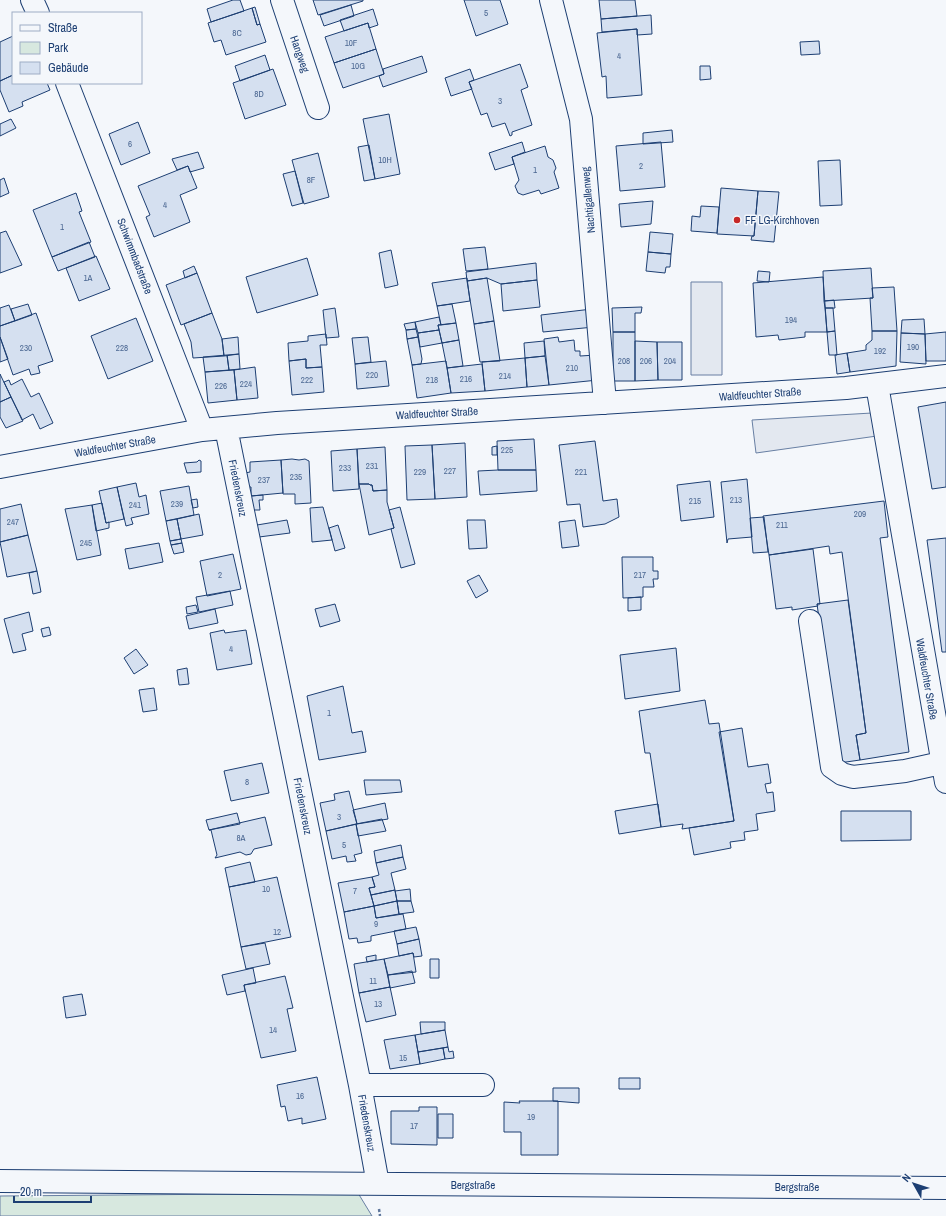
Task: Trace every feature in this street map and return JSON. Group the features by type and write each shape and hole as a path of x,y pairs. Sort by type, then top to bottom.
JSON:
{"street":[{"path":"32,0 38,12"},
{"name":"Hangweg","path":"282,0 318,108"},
{"name":"Nachtigallenweg","path":"552,0 581,119 605,403"},
{"name":"Schwimmbadstraße","path":"67,84 202,430"},
{"name":"Waldfeuchter Straße","path":"0,467 202,430 277,423 877,385 946,376"},
{"name":"Waldfeuchter Straße","path":"877,385 944,772"},
{"name":"Friedenskreuz","path":"226,428 360,1085 378,1184"},
{"path":"810,621 832,767 842,774 853,777 905,771 944,772"},
{"path":"360,1085 483,1085"},
{"name":"Bergstraße","path":"0,1181 946,1188"}],"green space":[{"path":"358,1193 372,1216 0,1216 0,1196"}],"shaded area":[{"path":"691,282 722,282 722,375 691,375"},
{"path":"872,413 877,436 756,453 752,420"}],"building":[{"path":"233,0 240,0 244,11 211,22 207,9"},
{"path":"313,0 363,0 363,1 318,15"},
{"path":"464,0 500,0 508,24 476,36"},
{"path":"599,0 635,0 637,16 601,19"},
{"path":"351,5 354,16 324,26 320,15"},
{"path":"255,7 260,24 257,25 252,8"},
{"path":"252,8 257,25 260,24 266,42 226,55 221,40 214,42 208,23"},
{"path":"373,9 378,25 369,28 368,23 344,31 340,20"},
{"path":"651,15 652,34 637,35 637,29 602,32 601,19"},
{"path":"368,23 376,49 334,63 325,37"},
{"path":"637,29 642,95 607,98 606,76 602,77 597,33"},
{"path":"12,36 12,75 0,81 0,42"},
{"path":"819,41 820,54 801,55 800,42"},
{"path":"376,49 384,74 343,88 334,63"},
{"path":"265,55 270,70 240,81 235,66"},
{"path":"422,56 427,72 383,87 379,76 384,74 383,69"},
{"path":"520,64 528,87 521,90 532,125 512,132 512,135 510,136 505,123 492,127 487,113 481,115 469,82"},
{"path":"700,66 710,66 711,79 700,80"},
{"path":"273,69 286,105 245,119 233,83"},
{"path":"470,69 474,80 469,82 472,89 451,96 445,78"},
{"path":"12,75 12,84 47,84 50,90 22,102 23,106 9,112 0,90 0,81"},
{"path":"389,114 400,174 375,179 363,119"},
{"path":"11,119 16,128 0,136 0,124"},
{"path":"138,122 150,153 121,165 109,134"},
{"path":"672,130 673,142 643,144 643,133"},
{"path":"522,142 525,152 512,157 514,164 495,170 489,153"},
{"path":"661,142 665,187 620,191 616,146"},
{"path":"369,145 375,179 364,181 358,147"},
{"path":"545,146 548,157 553,160 556,168 554,172 559,188 541,194 539,190 523,195 518,193 515,186 519,180 512,157"},
{"path":"198,152 204,168 190,172 188,166 177,170 172,159"},
{"path":"318,153 329,197 304,204 292,160"},
{"path":"840,160 842,205 820,206 818,161"},
{"path":"188,166 197,188 180,195 190,222 154,237 146,217 150,215 138,186"},
{"path":"295,171 303,203 292,206 283,174"},
{"path":"4,178 9,193 0,197 0,180"},
{"name":"FF LG-Kirchhoven","path":"721,188 758,191 754,236 717,234"},
{"path":"758,191 779,192 774,242 751,240 752,236 754,236"},
{"path":"76,193 82,211 79,212 91,242 52,257 33,210"},
{"path":"653,201 651,224 621,227 619,204"},
{"path":"701,206 719,207 717,233 691,231 692,216 700,217"},
{"path":"6,231 22,265 0,273 0,233"},
{"path":"650,232 673,234 671,254 648,252"},
{"path":"89,242 95,257 58,271 52,257"},
{"path":"485,247 488,269 466,271 463,249"},
{"path":"391,250 398,285 385,288 379,253"},
{"path":"648,252 671,254 670,267 666,267 665,273 646,271"},
{"path":"96,256 110,289 79,301 66,268"},
{"path":"307,258 318,295 257,313 246,277"},
{"path":"536,263 537,280 501,284 487,278 467,281 466,272"},
{"path":"194,266 197,273 185,278 183,271"},
{"path":"871,268 873,298 824,301 823,271"},
{"path":"758,271 770,272 769,282 757,281"},
{"path":"197,273 212,313 181,325 166,285"},
{"path":"823,277 827,332 805,332 805,337 779,340 778,335 756,337 753,283"},
{"path":"467,278 470,301 437,306 432,283"},
{"path":"487,278 494,321 474,324 467,281"},
{"path":"537,280 540,307 503,311 501,284"},
{"path":"894,287 897,331 872,331 870,298 873,298 872,288"},
{"path":"834,300 835,308 825,308 824,301"},
{"path":"28,304 32,315 15,321 11,309"},
{"path":"452,304 456,323 441,325 437,306"},
{"path":"9,305 15,321 0,326 0,308"},
{"path":"642,307 641,313 635,313 635,332 613,332 612,308"},
{"path":"335,308 339,337 326,338 323,310"},
{"path":"825,308 833,308 835,331 827,332"},
{"path":"592,309 594,327 543,332 541,315"},
{"path":"36,313 53,361 38,366 40,373 31,375 29,369 13,375 0,337 0,326"},
{"path":"212,313 222,339 224,356 193,358 191,342 184,324"},
{"path":"439,317 441,325 438,325 439,330 418,333 415,322"},
{"path":"136,318 153,361 108,379 91,336"},
{"path":"924,319 925,334 901,333 902,320"},
{"path":"494,321 500,361 480,362 474,324"},
{"path":"415,322 416,329 406,330 404,324"},
{"path":"456,323 459,340 442,343 438,325"},
{"path":"416,329 418,337 407,339 406,330"},
{"path":"439,330 442,343 420,347 418,333"},
{"path":"835,331 837,355 829,355 827,332"},
{"path":"872,331 897,331 896,366 850,372 847,353 866,350 866,345 872,340"},
{"path":"613,332 635,332 635,381 613,381"},
{"path":"946,332 946,361 926,361 925,334"},
{"path":"901,333 925,334 926,364 900,362"},
{"path":"326,334 327,345 320,345 322,367 306,368 306,359 289,361 288,343 308,341 308,336"},
{"path":"0,337 8,359 0,362"},
{"path":"238,337 239,354 224,356 222,339"},
{"path":"368,337 371,362 355,364 352,338"},
{"path":"418,337 422,359 421,364 412,365 407,339"},
{"path":"558,337 559,342 574,340 575,351 580,351 580,356 596,355 598,380 549,385 544,339"},
{"path":"459,340 463,366 447,368 442,343"},
{"path":"544,341 545,356 525,358 524,343"},
{"path":"635,341 657,342 658,380 635,381"},
{"path":"657,342 682,342 682,380 658,380"},
{"path":"847,353 850,372 837,374 835,355"},
{"path":"239,354 240,369 229,370 227,355"},
{"path":"227,355 229,370 205,372 203,357"},
{"path":"545,356 549,385 527,387 525,358"},
{"path":"525,358 527,387 485,391 482,362"},
{"path":"306,359 306,368 322,367 324,392 292,395 289,361"},
{"path":"386,361 389,386 357,389 355,364"},
{"path":"446,361 451,393 417,398 412,365"},
{"path":"482,364 485,391 451,393 447,368"},
{"path":"255,367 258,398 237,400 234,370"},
{"path":"234,370 237,400 208,403 205,372"},
{"path":"0,374 11,397 0,402"},
{"path":"22,379 31,397 39,393 53,423 40,429 33,414 22,420 4,382 9,380 11,385"},
{"path":"11,397 23,421 6,428 0,417 0,402"},
{"path":"946,402 946,487 932,489 918,407"},
{"path":"534,439 536,470 498,470 497,441"},
{"path":"595,441 603,501 617,499 619,517 605,524 583,527 580,504 567,505 559,445"},
{"path":"465,443 467,497 435,499 432,445"},
{"path":"432,445 435,499 407,500 405,446"},
{"path":"497,446 497,455 492,455 492,447"},
{"path":"385,447 387,490 373,491 372,485 359,484 357,449"},
{"path":"357,449 359,489 333,491 331,451"},
{"path":"305,459 309,461 311,503 295,504 295,494 283,494 281,460"},
{"path":"199,460 201,461 201,472 187,473 184,463 197,462"},
{"path":"281,460 283,493 251,496 251,487 246,487 245,473 250,472 250,462"},
{"path":"536,470 537,491 480,495 478,471"},
{"path":"747,479 752,537 728,539 727,543 721,482"},
{"path":"710,481 714,517 681,521 677,485"},
{"path":"136,483 139,497 146,495 149,514 131,518 133,524 126,526 117,487"},
{"path":"359,484 372,485 373,491 387,490 387,502 394,528 369,535"},
{"path":"189,486 194,515 166,521 160,491"},
{"path":"117,487 124,519 106,523 99,491"},
{"path":"263,495 263,500 259,500 260,510 253,510 251,496"},
{"path":"197,499 198,507 193,508 191,500"},
{"path":"884,501 888,537 880,538 909,752 860,760 856,735 866,733 842,552 830,554 829,546 769,555 763,516"},
{"path":"102,503 106,523 109,522 109,528 96,531 92,505"},
{"path":"21,504 28,535 0,542 0,509"},
{"path":"92,505 101,555 77,560 65,509"},
{"path":"323,507 332,540 312,542 310,508"},
{"path":"400,507 415,564 401,568 391,529 394,528 389,510"},
{"path":"199,514 203,535 181,539 177,519"},
{"path":"764,517 768,552 753,553 750,518"},
{"path":"177,519 181,539 170,541 166,521"},
{"path":"287,520 290,533 259,537 257,525"},
{"path":"467,520 485,520 487,548 469,549"},
{"path":"575,520 579,546 562,548 559,522"},
{"path":"338,525 345,548 335,551 329,528"},
{"path":"28,535 37,571 7,577 0,542"},
{"path":"946,538 946,652 942,652 927,540"},
{"path":"181,539 182,543 171,545 170,541"},
{"path":"159,543 163,562 129,569 125,549"},
{"path":"182,543 184,552 174,554 171,545"},
{"path":"813,549 820,604 817,604 818,606 792,610 792,607 776,609 769,555"},
{"path":"233,554 241,589 207,596 200,561"},
{"path":"622,557 653,557 653,571 658,571 658,579 653,579 654,587 643,587 643,597 623,598"},
{"path":"37,571 41,592 33,594 29,573"},
{"path":"479,575 488,591 476,598 467,581"},
{"path":"230,591 233,605 199,612 196,597"},
{"path":"641,597 641,610 628,611 628,598"},
{"path":"848,600 866,733 856,735 860,760 839,763 817,604"},
{"path":"335,604 340,621 320,627 315,609"},
{"path":"196,605 198,612 187,614 186,607"},
{"path":"215,609 218,623 189,629 186,616"},
{"path":"29,612 33,631 22,634 26,650 13,653 4,619"},
{"path":"49,627 51,635 43,637 41,629"},
{"path":"224,630 225,633 246,630 252,664 217,670 210,633"},
{"path":"676,648 680,691 625,699 620,655"},
{"path":"136,649 148,665 134,674 124,658"},
{"path":"187,668 189,684 179,685 177,670"},
{"path":"343,686 352,733 362,731 366,752 319,760 307,696"},
{"path":"154,688 157,710 143,712 139,690"},
{"path":"705,700 709,724 719,723 734,821 682,829 683,824 661,827 650,753 645,753 639,711"},
{"path":"742,728 748,767 768,764 771,783 765,784 767,793 773,792 775,811 756,814 758,830 744,832 745,840 730,842 731,848 694,855 689,828 734,821 719,732"},
{"path":"262,763 269,793 231,801 224,771"},
{"path":"364,780 400,780 402,792 366,795"},
{"path":"349,791 357,824 326,831 320,803 335,800 334,794"},
{"path":"385,803 388,819 357,824 353,810"},
{"path":"658,804 661,827 619,834 615,811"},
{"path":"841,811 911,811 911,840 841,841"},
{"path":"237,813 240,824 209,830 206,820"},
{"path":"265,817 272,845 254,849 251,854 246,855 240,852 215,858 217,855 211,830 209,830"},
{"path":"382,819 386,831 358,836 356,824"},
{"path":"356,824 362,853 354,855 356,861 347,862 346,856 332,859 326,831"},
{"path":"401,845 403,857 376,863 374,851"},
{"path":"403,857 406,869 391,873 395,890 371,895 369,888 375,887 372,877 379,875 376,863"},
{"path":"250,862 255,882 229,887 225,868"},
{"path":"277,877 291,937 241,947 229,887"},
{"path":"372,877 375,887 369,888 374,906 344,912 338,883"},
{"path":"410,889 411,901 397,901 395,891"},
{"path":"395,890 397,901 374,906 371,895"},
{"path":"397,901 399,914 376,918 374,906"},
{"path":"397,901 411,901 414,912 399,914"},
{"path":"374,906 376,918 403,914 406,929 371,936 371,941 358,943 357,938 349,939 344,912"},
{"path":"416,927 419,939 397,944 394,931"},
{"path":"419,939 422,956 414,957 413,953 399,956 397,944"},
{"path":"265,943 270,964 246,969 241,947"},
{"path":"413,953 416,972 388,975 384,959"},
{"path":"376,955 376,960 367,962 366,957"},
{"path":"384,959 390,987 359,993 354,964"},
{"path":"430,959 439,959 439,978 430,978"},
{"path":"253,968 256,983 244,985 245,991 227,995 222,975"},
{"path":"412,971 415,983 390,988 388,975"},
{"path":"285,976 293,1008 287,1009 296,1051 261,1058 244,985"},
{"path":"390,987 396,1015 366,1022 359,993"},
{"path":"82,994 86,1015 66,1018 63,997"},
{"path":"420,1022 445,1022 445,1030 421,1034"},
{"path":"445,1030 448,1047 418,1052 415,1035"},
{"path":"415,1035 420,1064 390,1069 384,1040"},
{"path":"448,1047 449,1052 453,1051 454,1058 445,1059 443,1048"},
{"path":"443,1048 445,1059 420,1064 418,1052"},
{"path":"317,1077 326,1119 302,1124 302,1118 288,1121 285,1106 281,1107 277,1085"},
{"path":"619,1078 640,1078 640,1089 619,1089"},
{"path":"553,1088 579,1088 579,1103 553,1101"},
{"path":"519,1101 558,1101 558,1155 521,1155 521,1132 504,1132 504,1102 520,1103"},
{"path":"419,1107 437,1107 437,1145 391,1144 391,1111 419,1111"},
{"path":"438,1114 453,1114 453,1138 438,1138"}],"place":[{"name":"FF LG-Kirchhoven","path":"737,220"}]}
